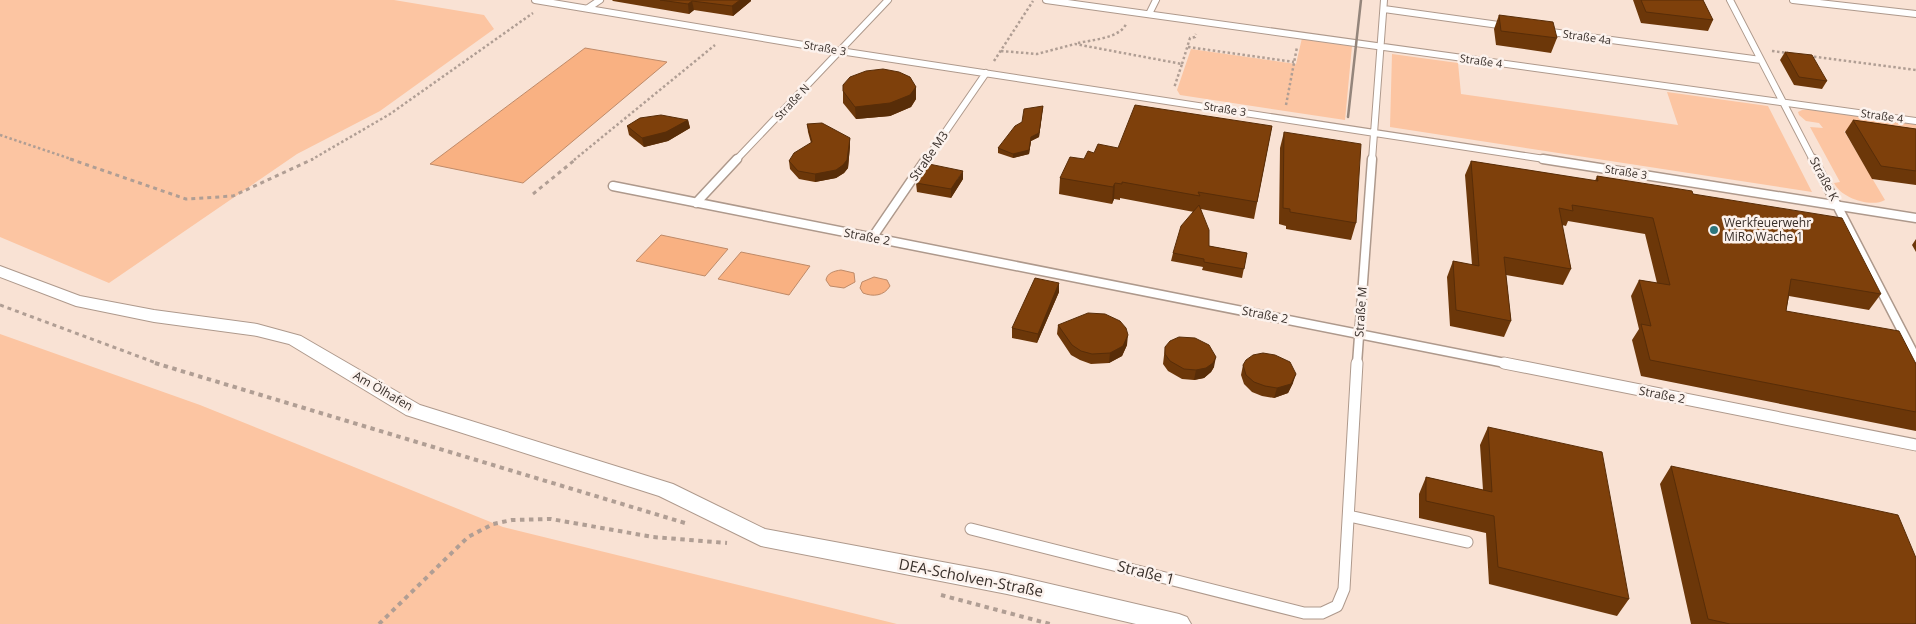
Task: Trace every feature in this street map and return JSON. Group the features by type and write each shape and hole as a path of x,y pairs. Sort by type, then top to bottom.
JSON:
{"street":[{"name":"Am Ölhafen","path":"0,271 76,301 154,316 257,330 295,340 413,410 666,490 761,537"},
{"name":"DEA-Scholven-Straße","path":"761,537 1008,584 1179,624"}],"lane":[{"name":"Straße 3","path":"535,0 840,51 1170,100 1916,218"},
{"path":"588,8 600,0"},
{"name":"Straße N","path":"696,203 888,0"},
{"name":"Straße 4","path":"1046,0 1916,121"},
{"path":"1149,14 1156,0"},
{"name":"Straße M","path":"1322,614 1337,606 1344,589 1359,334 1384,0"},
{"name":"Straße K","path":"1730,0 1916,358"},
{"path":"1793,0 1916,14"},
{"path":"1384,9 1510,26"},
{"name":"Straße 4a","path":"1538,30 1761,60"},
{"name":"Straße M3","path":"872,238 986,73"},
{"name":"Straße 2","path":"614,186 1916,445"},
{"path":"1349,516 1467,542"},
{"name":"Straße 1","path":"971,528 1304,613 1322,614"}],"path":[{"path":"986,73 1033,0"},
{"path":"0,135 186,199 233,196 316,158 390,114 507,33 547,2"},
{"path":"1001,51 1037,54 1115,34 1124,29 1131,12"},
{"path":"533,194 731,32"},
{"path":"1283,118 1300,36"},
{"path":"1075,44 1182,64"},
{"path":"1170,100 1188,47 1294,62"},
{"path":"1756,49 1796,54"},
{"path":"1806,55 1916,70"},
{"path":"0,305 171,369 692,525"},
{"path":"379,624 408,593 473,533 488,526 512,519 531,518 576,522 629,533 688,541 756,545 761,537"},
{"path":"936,593 1050,624"}],"shaded area":[{"path":"0,0 394,0 484,15 494,29 380,111 297,154 109,283 0,237"},
{"path":"1302,38 1352,46 1345,120 1180,95 1177,90 1191,49 1296,64"},
{"path":"585,48 667,62 523,183 430,164"},
{"path":"1392,54 1458,63 1461,94 1678,125 1667,92 1768,106 1812,192 1390,127"},
{"path":"1813,109 1916,124 1916,141 1844,131 1885,200 1872,203 1857,200 1843,193 1834,183 1840,182 1810,127 1823,128 1819,123 1806,121 1798,112"},
{"path":"661,235 728,249 705,276 636,261"},
{"path":"741,252 810,266 789,295 718,279"},
{"path":"841,270 854,273 855,282 844,288 830,286 826,280 829,274"},
{"path":"874,277 887,280 890,286 885,292 878,295 863,293 860,288 862,282"},
{"path":"0,334 200,405 503,527 897,624 0,624"}],"building":[{"path":"660,0 740,0 732,6 692,1 688,4"},
{"path":"1641,0 1703,0 1713,20 1646,12"},
{"path":"1499,15 1553,22 1557,38 1501,31"},
{"path":"1785,52 1812,55 1827,81 1799,77"},
{"path":"883,69 899,72 910,77 916,87 910,95 890,103 855,107 843,91 843,85 850,77 866,71"},
{"path":"1135,105 1272,126 1257,202 1198,192 1200,196 1122,182 1122,184 1115,183 1113,187 1060,178 1070,157 1084,159 1088,151 1094,153 1098,144 1118,148"},
{"path":"1043,106 1039,133 1031,137 1029,150 1013,154 998,148 1015,126 1022,122 1024,109"},
{"path":"661,115 688,120 666,132 642,138 627,126 640,118"},
{"path":"1853,120 1916,129 1916,171 1881,166"},
{"path":"822,123 850,138 847,160 836,170 815,174 798,171 789,161 794,153 812,142 807,124"},
{"path":"1284,132 1361,144 1356,223 1290,212 1290,209 1283,208"},
{"path":"1471,161 1598,181 1597,176 1692,191 1693,194 1842,218 1881,294 1791,279 1786,311 1899,331 1916,364 1916,412 1650,360 1641,324 1651,326 1639,280 1670,285 1653,218 1572,205 1573,211 1559,208 1571,269 1504,257 1511,321 1456,310 1453,261 1479,266"},
{"path":"929,164 963,171 951,189 916,183"},
{"path":"1199,205 1209,230 1209,246 1247,253 1244,269 1204,262 1204,259 1173,253 1181,226"},
{"path":"1035,278 1059,283 1038,334 1012,328"},
{"path":"1088,313 1105,314 1120,321 1126,328 1128,335 1123,346 1110,353 1092,354 1081,351 1072,345 1058,325"},
{"path":"1179,337 1195,338 1209,345 1216,357 1213,363 1206,368 1196,370 1184,369 1170,361 1165,354 1165,347 1170,341"},
{"path":"1263,353 1275,355 1290,362 1296,374 1291,384 1277,388 1265,386 1254,382 1246,375 1243,365 1246,360 1253,355"},
{"path":"1488,427 1602,452 1629,599 1498,567 1494,516 1426,501 1426,477 1492,492"},
{"path":"1671,466 1898,515 1916,558 1916,624 1730,624 1708,619"}],"railway":[{"path":"1348,117 1361,0"}],"place":[{"name":"Werkfeuerwehr MiRo Wache 1","path":"1714,230"}]}
